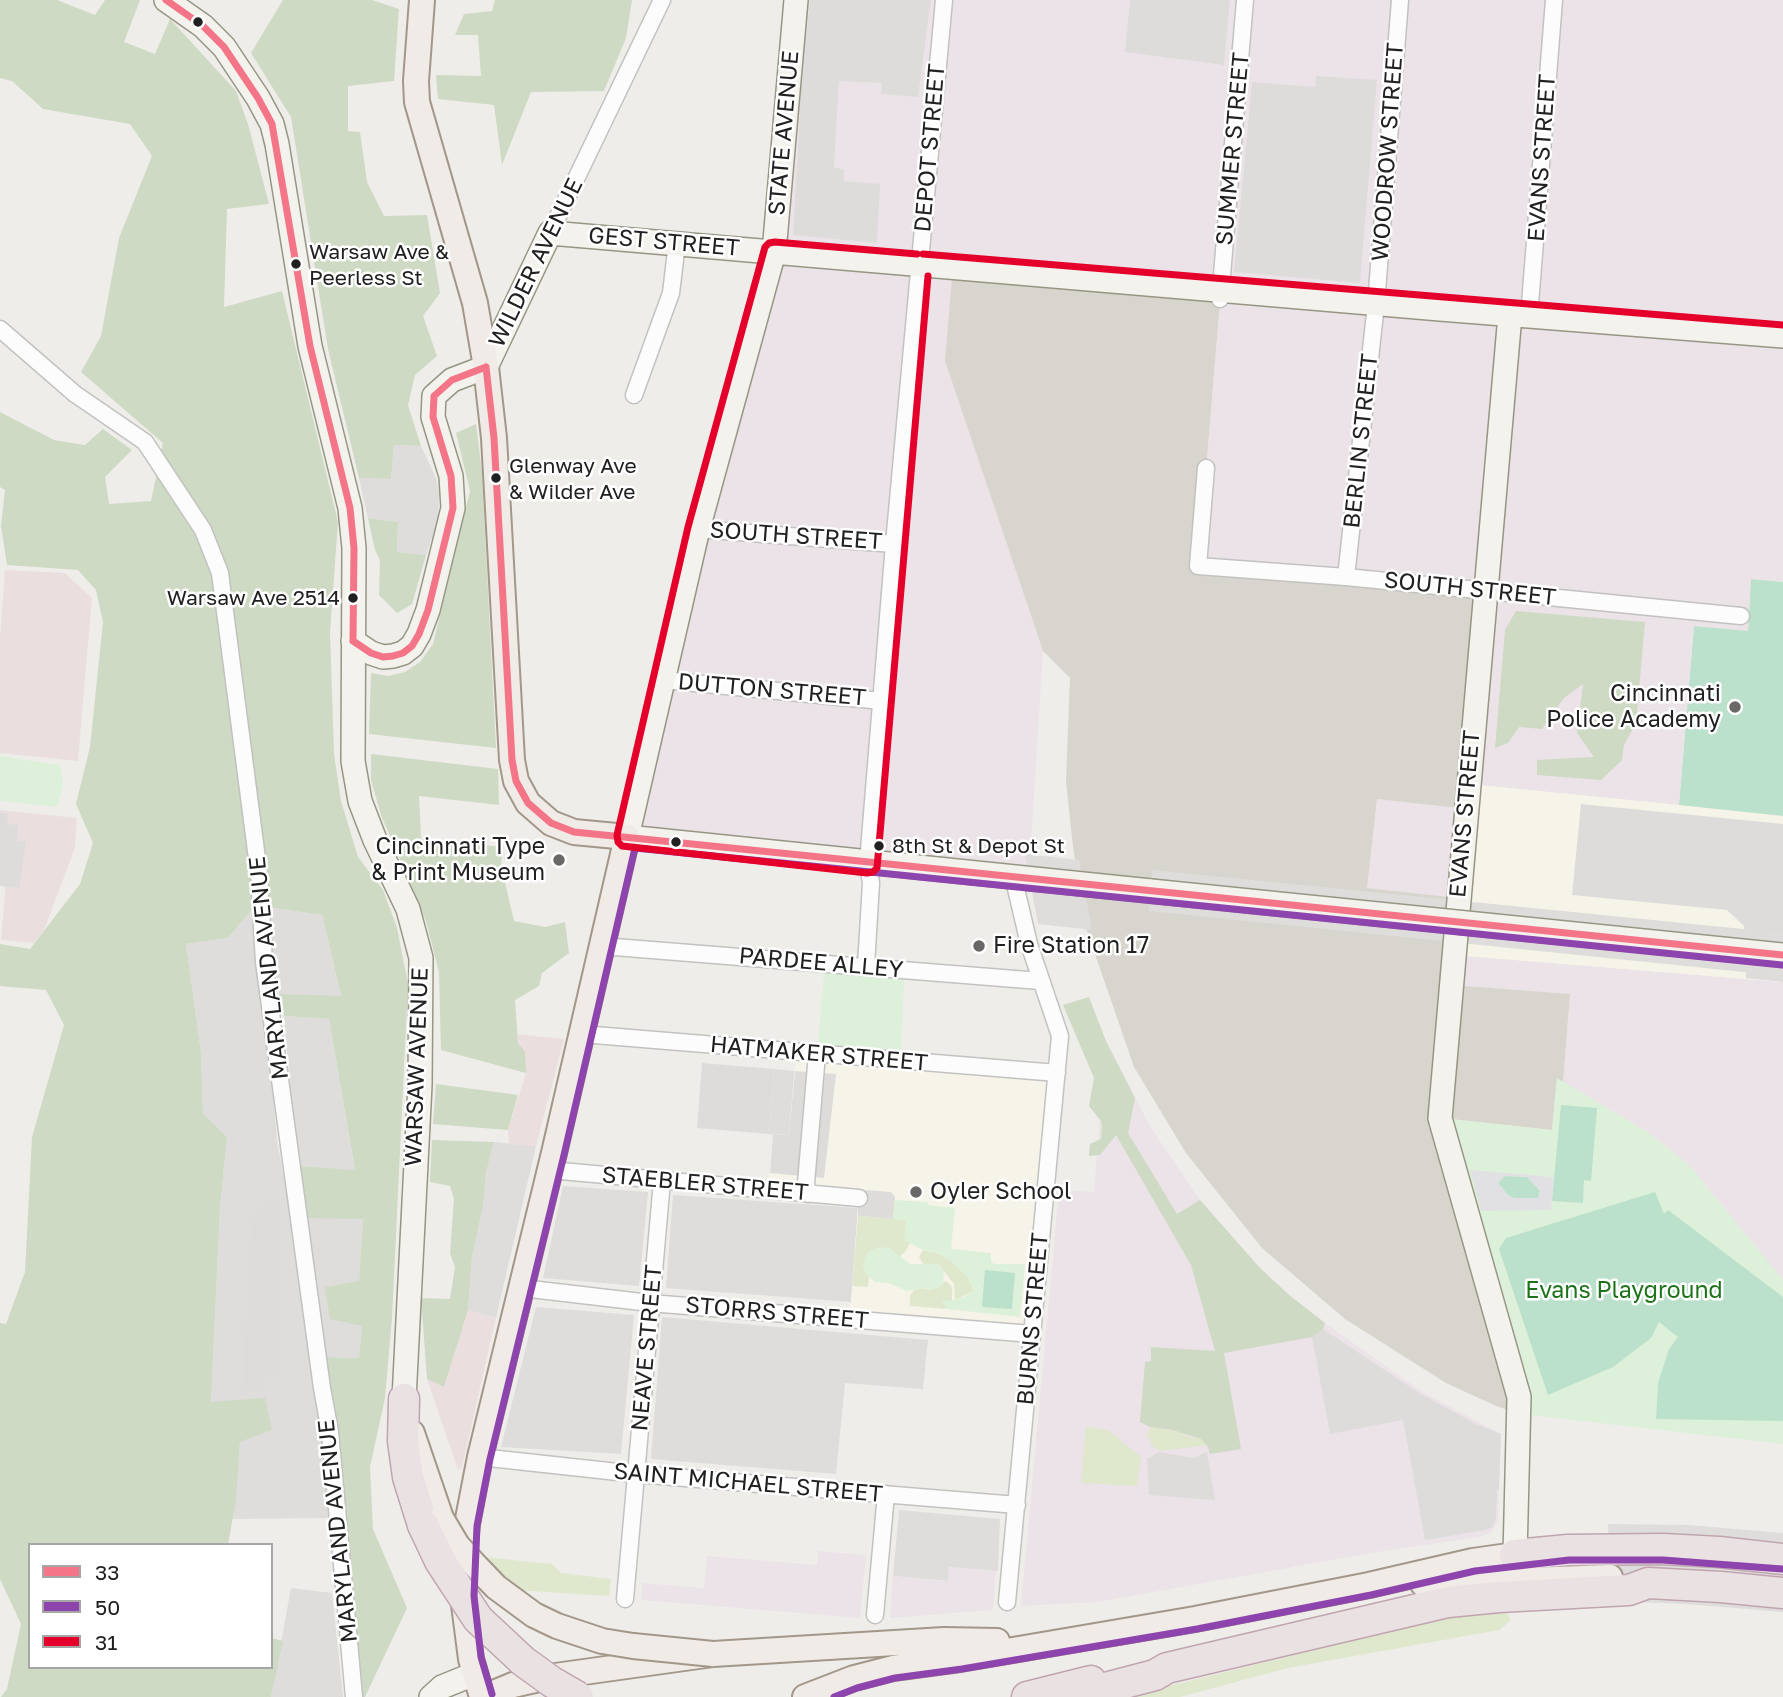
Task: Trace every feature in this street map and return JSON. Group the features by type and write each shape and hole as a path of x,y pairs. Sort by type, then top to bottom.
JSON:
{"highway":[{"path":"404,1399 405,1453 414,1501 431,1521 440,1561 478,1619 523,1661 578,1697"},
{"path":"1516,1555 1568,1550 1610,1573 1629,1590 1648,1583 1783,1593"},
{"path":"1071,1697 1155,1675 1167,1668 1448,1602 1719,1552 1783,1559"},
{"path":"1027,1697 1135,1670 1156,1666 1167,1668"}],"main road":[{"name":"WARSAW AVENUE","path":"166,0 203,26 224,47 272,124 310,346 350,508 354,548 353,761 360,801 375,840 408,909 421,958 420,1085 404,1399"},
{"path":"422,0 416,81 420,118 475,303 486,367 494,438 512,760 516,780 528,803 551,823 574,832 1783,955"},
{"name":"STATE AVENUE","path":"480,1689 463,1597 464,1552 480,1457 603,946 698,529 774,252 796,0"},
{"name":"WILDER AVENUE","path":"353,641 371,653 383,657 393,656 412,646 419,634 428,610 453,508 451,476 433,417 434,396 452,380 486,367 550,233"},
{"name":"GEST STREET","path":"550,233 919,264 1221,294 1783,336"},
{"name":"EVANS STREET","path":"1516,1555 1519,1396 1440,1118 1484,591 1519,316"},
{"path":"431,1521 496,1587 534,1615 557,1626 602,1641 713,1654"},
{"path":"805,1697 876,1672 1195,1619 1370,1585 1473,1561 1516,1555"},
{"path":"1370,1585 1610,1573"},
{"path":"431,1697 442,1687 480,1689 513,1685 548,1677 713,1654 944,1640 1054,1642"},
{"path":"849,1697 960,1659"}],"street":[{"name":"DEPOT STREET","path":"866,966 871,883 868,863 944,0"},
{"name":"SUMMER STREET","path":"1221,294 1245,0"},
{"name":"WOODROW STREET","path":"1376,304 1400,0"},
{"name":"EVANS STREET","path":"1519,316 1554,0"},
{"name":"WILDER AVENUE","path":"550,233 658,3"},
{"path":"634,395 671,293 677,243"},
{"name":"BERLIN STREET","path":"1346,577 1376,304"},
{"name":"MARYLAND AVENUE","path":"0,329 75,394 145,442 203,530 220,573 259,874 264,962 330,1432 354,1697"},
{"name":"SOUTH STREET","path":"1206,468 1198,566 1346,577 1741,615"},
{"name":"SOUTH STREET","path":"698,529 894,544"},
{"name":"DUTTON STREET","path":"663,680 882,701"},
{"name":"BURNS STREET","path":"1007,1602 1060,1035 1040,981 1021,877"},
{"name":"PARDEE ALLEY","path":"603,946 1040,981"},
{"name":"HATMAKER STREET","path":"582,1034 1057,1073"},
{"path":"808,1194 806,1183 817,1054"},
{"name":"STAEBLER STREET","path":"550,1170 859,1198"},
{"name":"NEAVE STREET","path":"625,1599 662,1181"},
{"name":"STORRS STREET","path":"522,1288 650,1303 1032,1334"},
{"name":"SAINT MICHAEL STREET","path":"480,1457 636,1474 1017,1506"},
{"path":"875,1615 886,1494"}],"shaded area":[{"path":"796,0 1783,0 1783,582 1751,579 1748,631 1694,626 1679,805 1469,784 1198,566 1221,289 945,361 1043,651 1029,877 644,839 633,815 774,252"},
{"path":"810,0 931,0 918,97 881,94 882,83 839,81 834,168 844,169 844,181 880,184 877,243 793,235 801,93"},
{"path":"1130,0 1230,0 1224,65 1125,52"},
{"path":"1316,76 1377,80 1360,283 1234,272 1252,82 1315,87"},
{"path":"953,267 1221,289 1198,566 1484,591 1467,809 1377,799 1367,888 1458,898 1452,985 1570,994 1563,1082 1557,1079 1552,1130 1441,1118 1520,1414 1446,1383 1345,1319 1262,1248 1186,1153 1134,1067 1086,928 1066,781 1070,678 1043,651 945,361"},
{"path":"394,445 421,446 436,478 439,493 438,521 426,555 397,552 398,522 368,518 359,478 391,479"},
{"path":"5,570 65,573 92,598 78,761 0,753 0,636"},
{"name":"Cincinnati Police Academy","path":"1751,579 1783,582 1783,982 1454,955 1469,784 1679,805 1694,626 1748,631"},
{"path":"1377,799 1467,809 1458,898 1367,888"},
{"path":"1581,804 1783,824 1783,982 1746,978 1744,926 1727,910 1572,895"},
{"path":"0,810 77,818 75,848 44,930 34,943 1,940 6,881 0,881"},
{"path":"0,813 8,813 7,824 18,825 17,841 26,842 19,888 0,886"},
{"path":"266,907 322,915 341,997 279,994"},
{"path":"251,911 271,1064 277,1141 292,1220 326,1471 328,1518 233,1519 240,1442 271,1430 211,1403 220,1208 227,1137 203,1113 201,1052 186,944 228,938"},
{"path":"1454,955 1783,982 1783,1280 1689,1165 1646,1131 1563,1082 1570,994 1452,985"},
{"path":"284,1016 329,1019 355,1171 297,1166"},
{"path":"517,1034 564,1039 536,1146 509,1144 508,1130 526,1073"},
{"path":"1106,1041 1151,1128 1200,1200 1260,1268 1325,1323 1421,1391 1501,1434 1498,1520 1492,1532 1479,1537 1371,1553 1098,1602 1021,1606 1059,1190 1094,1192"},
{"name":"Oyler School","path":"796,1052 1057,1073 1032,1334 846,1319 851,1302 858,1207 856,1203 768,1190 773,1134 789,1135"},
{"path":"702,1063 774,1069 769,1134 697,1128"},
{"path":"774,1069 795,1071 789,1136 769,1134"},
{"path":"795,1071 836,1074 824,1178 770,1173 773,1134 789,1135"},
{"path":"494,1142 536,1146 496,1318 468,1310 472,1257"},
{"path":"1470,1170 1554,1177 1551,1210 1481,1211","holes":["1505,1176 1527,1177 1540,1191 1538,1198 1514,1198 1498,1183"]},
{"path":"563,1186 648,1192 639,1286 543,1278"},
{"path":"813,1186 891,1192 895,1197 893,1219 858,1216 856,1203 813,1200"},
{"path":"673,1195 858,1208 851,1302 666,1288"},
{"path":"274,1200 281,1202 279,1369 268,1372 257,1389 243,1389 251,1234 254,1217"},
{"path":"305,1218 363,1218 359,1282 325,1287 362,1326 359,1358 324,1357"},
{"path":"536,1307 634,1315 621,1454 501,1447"},
{"path":"468,1310 496,1318 462,1467 458,1470 427,1379 444,1387"},
{"path":"662,1317 928,1340 923,1389 845,1383 836,1474 651,1459"},
{"path":"1323,1329 1419,1393 1476,1424 1501,1434 1499,1490 1496,1519 1492,1527 1425,1540 1403,1420 1330,1434 1312,1337"},
{"path":"1159,1452 1193,1458 1207,1452 1215,1500 1149,1495 1147,1459"},
{"path":"899,1510 1000,1519 998,1571 949,1567 948,1581 893,1576"},
{"path":"818,1551 866,1555 860,1618 641,1600 642,1583 704,1588 707,1556 817,1565"},
{"path":"949,1567 996,1571 993,1610 890,1618 893,1576 948,1581"},
{"path":"291,1588 332,1593 343,1697 271,1697"}],"green space":[{"path":"0,0 57,0 95,15 105,0 140,0 124,42 155,54 170,19 236,91 248,124 269,204 227,209 224,307 282,291 338,522 330,632 334,754 341,801 358,857 383,890 397,928 408,984 392,1318 385,1398 370,1467 373,1529 407,1608 365,1697 339,1438 324,1357 359,1358 362,1326 330,1319 325,1287 359,1281 363,1219 305,1218 297,1166 355,1170 329,1019 284,1016 279,994 341,996 322,915 267,907 251,911 228,938 186,944 201,1052 203,1113 227,1137 220,1208 211,1402 265,1398 272,1430 240,1442 236,1500 228,1543 28,1543 28,1669 273,1669 273,1638 283,1641 271,1697 1,1697 7,1689 21,1624 0,1579 0,1323 6,1324 25,1272 32,1137 64,1025 46,990 0,986 0,944 30,949 80,884 93,843 76,804 90,747 103,622 96,590 78,570 7,565 1,526 5,490 0,487 0,412 54,440 85,445 103,429 132,450 105,477 109,504 151,501 163,443 81,372 101,336 119,238 152,156 130,124 43,109 12,81 0,78"},
{"path":"283,0 372,0 399,9 394,81 348,86 348,131 360,132 367,182 384,216 427,215 440,293 423,316 437,356 415,375 408,405 421,446 394,445 391,479 359,478 328,349 291,117 251,53"},
{"path":"495,0 632,0 626,38 604,91 531,92 502,165 494,105 438,99 436,75 481,76 478,35 455,35 464,14 492,11"},
{"path":"476,424 482,473 496,748 369,734 371,673 388,676 405,672 420,662 433,644 470,491 456,433"},
{"path":"368,518 398,522 397,552 426,555 412,604 397,613 379,595 380,560"},
{"path":"1751,579 1783,582 1783,816 1679,805 1694,626 1748,631"},
{"path":"1516,611 1645,622 1636,723 1624,745 1622,760 1601,780 1537,775 1537,760 1594,757 1577,733 1583,684 1564,698 1542,729 1519,727 1508,743 1495,748 1505,630"},
{"path":"371,754 498,769 499,805 419,796 421,839 503,847 501,865 514,921 545,927 565,922 569,953 542,973 539,986 515,1000 518,1043 525,1052 526,1073 441,1050 439,972 426,921 381,815 371,780"},
{"path":"0,756 60,765 63,784 57,807 0,801"},
{"path":"825,962 905,970 900,1061 817,1054"},
{"path":"1089,997 1106,1041 1135,1098 1128,1133 1177,1214 1200,1200 1260,1268 1325,1323 1323,1329 1312,1337 1224,1353 1241,1449 1210,1454 1201,1439 1173,1430 1150,1427 1140,1422 1145,1362 1151,1361 1151,1347 1215,1351 1191,1265 1116,1135 1100,1155 1089,1156 1090,1144 1101,1139 1102,1126 1089,1106 1094,1078 1063,1005"},
{"name":"Evans Playground","path":"1557,1078 1646,1131 1689,1165 1783,1280 1783,1444 1520,1414 1440,1118 1552,1130"},
{"path":"436,1084 518,1095 508,1130 433,1124"},
{"path":"1561,1105 1597,1108 1591,1181 1584,1180 1583,1203 1552,1201"},
{"path":"432,1140 494,1142 472,1257 468,1310 444,1387 427,1379 421,1298 450,1299 455,1267 450,1253 454,1199 450,1186 430,1182"},
{"path":"1504,1176 1527,1177 1540,1191 1538,1198 1509,1196 1498,1183"},
{"path":"1655,1192 1664,1214 1668,1210 1783,1297 1783,1421 1656,1419 1658,1383 1669,1349 1678,1337 1659,1322 1651,1338 1613,1367 1548,1395 1499,1249 1506,1238"},
{"path":"895,1200 928,1202 928,1205 955,1208 951,1249 991,1253 991,1261 994,1264 1025,1264 1020,1317 947,1309 942,1301 955,1300 974,1291 968,1277 940,1254 921,1249 904,1240 906,1220 893,1219"},
{"path":"858,1216 906,1220 910,1243 899,1257 892,1250 867,1253 863,1265 869,1277 868,1287 852,1286"},
{"path":"878,1247 890,1248 910,1264 937,1264 944,1271 943,1285 933,1290 922,1288 906,1291 889,1283 875,1282 866,1274 863,1265 867,1253"},
{"path":"923,1250 940,1254 950,1260 968,1277 974,1291 955,1300 954,1284 939,1265 924,1265 919,1257"},
{"path":"985,1270 1015,1273 1012,1309 982,1307"},
{"path":"946,1281 952,1287 952,1301 943,1302 947,1309 910,1306 910,1296 914,1290 930,1290"},
{"path":"1086,1426 1109,1431 1141,1457 1137,1486 1081,1483"},
{"path":"1150,1427 1180,1432 1191,1438 1201,1439 1207,1445 1160,1451 1151,1445 1147,1436"},
{"path":"483,1557 552,1564 561,1573 611,1579 609,1596 482,1588"},
{"path":"1504,1608 1511,1620 1499,1630 1288,1668 1180,1697 1124,1697 1469,1612"}],"pier":[{"path":"1025,854 1079,860 1092,930 1038,924"},
{"path":"1152,870 1783,933 1783,976 1149,911"},
{"path":"1608,1524 1688,1525 1783,1533 1783,1612 1611,1601"}],"transit line":[{"name":"33","path":"166,0 203,26 224,47 272,124 310,346 350,508 354,548 353,641"},
{"name":"31","path":"917,254 775,242 765,247 688,527 617,835 622,846 867,873 877,868 928,276"},
{"name":"31","path":"923,254 1783,325"},
{"name":"33","path":"486,367 494,438 512,760 516,781 528,803 551,823 574,832 1783,955"},
{"name":"33","path":"353,641 371,653 383,657 393,656 412,646 419,634 428,610 453,508 451,476 433,417 434,396 452,380 486,367"},
{"name":"50","path":"492,1694 481,1657 474,1596 477,1526 490,1459 635,848 1782,965"},
{"name":"50","path":"834,1697 895,1678 1197,1629 1371,1595 1475,1571 1569,1560 1663,1560 1782,1569"}],"place":[{"name":"Warsaw Ave & Peerless St","path":"296,264"},
{"name":"Glenway Ave & Wilder Ave","path":"496,478"},
{"name":"Warsaw Ave 2514","path":"353,598"},
{"name":"Cincinnati Police Academy","path":"1735,707"},
{"name":"8th St & Depot St","path":"879,846"},
{"name":"Cincinnati Type & Print Museum","path":"559,860"},
{"name":"Fire Station 17","path":"979,946"},
{"name":"Oyler School","path":"916,1192"}]}
